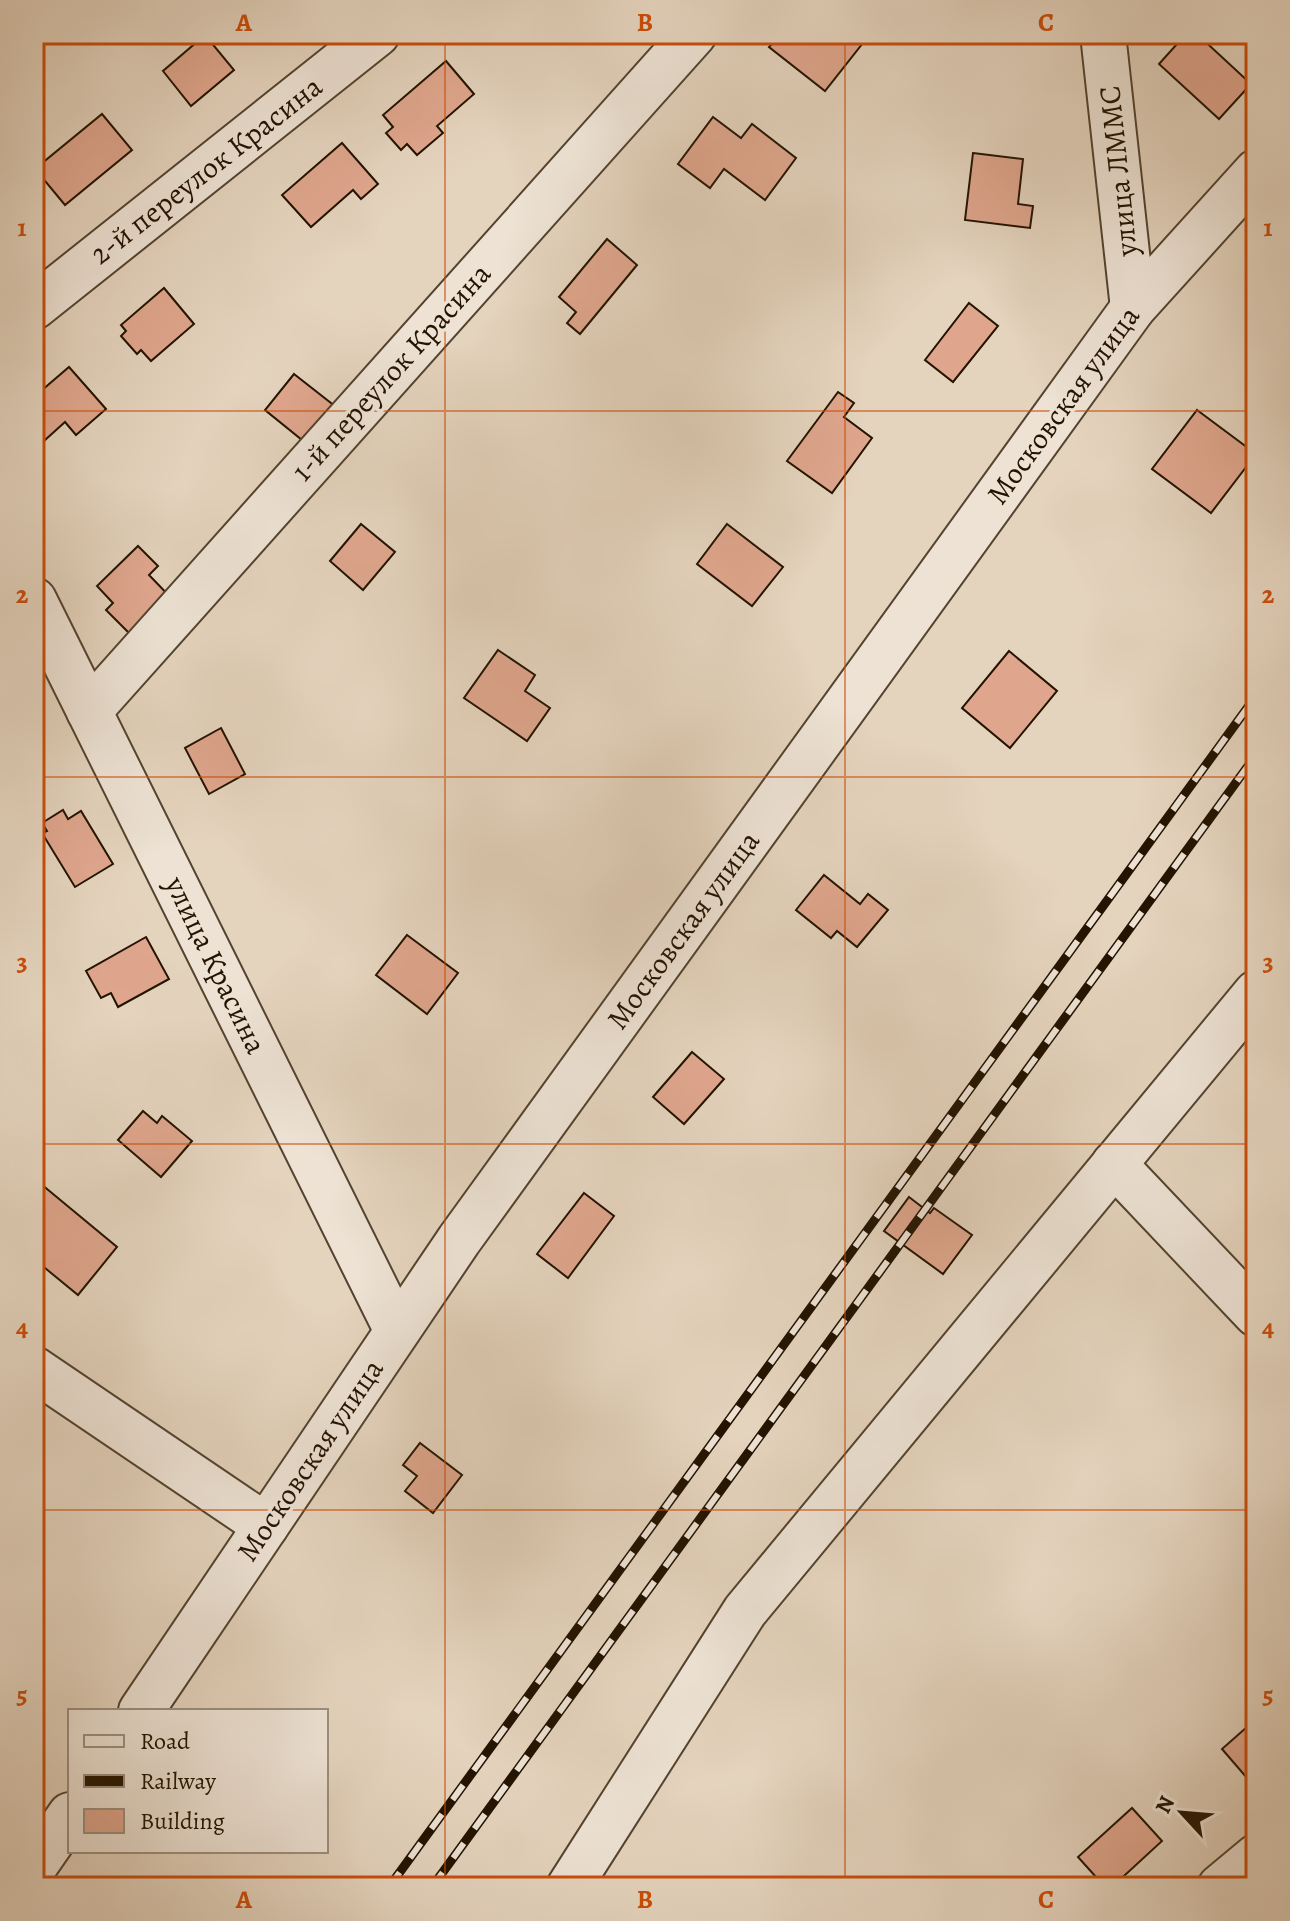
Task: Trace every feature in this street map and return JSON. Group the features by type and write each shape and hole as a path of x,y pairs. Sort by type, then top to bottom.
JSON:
{"street":[{"name":"2-й переулок Красина","path":"34,307 377,34"},
{"name":"1-й переулок Красина","path":"89,711 694,34"},
{"name":"улица ЛММС","path":"1103,34 1133,308"},
{"name":"Московская улица","path":"142,1709 478,1214 1133,308 1256,172"},
{"name":"улица Красина","path":"34,600 397,1331"},
{"path":"569,1887 745,1611 1256,993"},
{"path":"1114,1164 1256,1314"},
{"path":"34,1369 266,1526"},
{"path":"34,1867 68,1818"},
{"path":"1220,1887 1256,1857"}],"building":[{"path":"780,34 870,34 825,91 769,47"},
{"path":"1186,34 1197,34 1251,84 1219,119 1159,64"},
{"path":"205,35 234,70 191,106 163,71"},
{"path":"446,61 474,94 437,126 443,133 417,155 407,144 401,150 386,133 393,127 383,115"},
{"path":"102,114 132,150 65,205 35,169"},
{"path":"713,117 741,138 752,124 796,158 765,200 724,169 710,188 678,164"},
{"path":"342,143 378,184 361,199 353,190 311,227 282,195"},
{"path":"973,153 1023,159 1018,204 1033,206 1030,228 965,220"},
{"path":"607,239 637,265 580,334 567,323 576,312 559,297"},
{"path":"164,288 194,324 151,361 141,350 137,354 121,336 126,331 121,325"},
{"path":"969,303 998,326 953,382 925,360"},
{"path":"69,367 106,409 76,435 65,422 34,450 34,397"},
{"path":"294,374 336,407 307,444 265,410"},
{"path":"838,392 854,403 844,417 872,438 832,493 787,461"},
{"path":"1197,410 1256,454 1211,513 1152,469"},
{"path":"361,524 395,552 363,590 330,561"},
{"path":"727,524 783,567 752,606 697,564"},
{"path":"138,546 158,566 149,575 176,603 137,641 106,610 113,603 97,586"},
{"path":"498,650 535,675 525,691 550,708 527,741 464,698"},
{"path":"1009,651 1057,691 1010,748 962,708"},
{"path":"221,728 245,774 209,794 185,748"},
{"path":"63,810 68,819 81,811 113,864 75,887 42,833 47,831 42,823"},
{"path":"824,875 860,904 868,894 888,910 857,947 837,931 831,938 796,910"},
{"path":"407,935 458,973 427,1014 376,975"},
{"path":"146,937 169,979 118,1007 111,993 101,998 86,971"},
{"path":"692,1052 724,1079 684,1124 653,1097"},
{"path":"143,1111 157,1123 162,1116 192,1141 161,1177 118,1140"},
{"path":"41,1184 117,1247 78,1295 34,1259 34,1193"},
{"path":"584,1193 614,1216 568,1278 537,1254"},
{"path":"909,1197 930,1213 934,1208 972,1235 943,1274 884,1231"},
{"path":"420,1443 462,1475 433,1513 405,1491 417,1476 403,1465"},
{"path":"1256,1719 1256,1769 1247,1778 1222,1749"},
{"path":"1132,1808 1162,1841 1112,1887 1105,1887 1078,1857"}],"railway":[{"path":"389,1887 1256,696"},
{"path":"432,1887 1256,755"}]}
